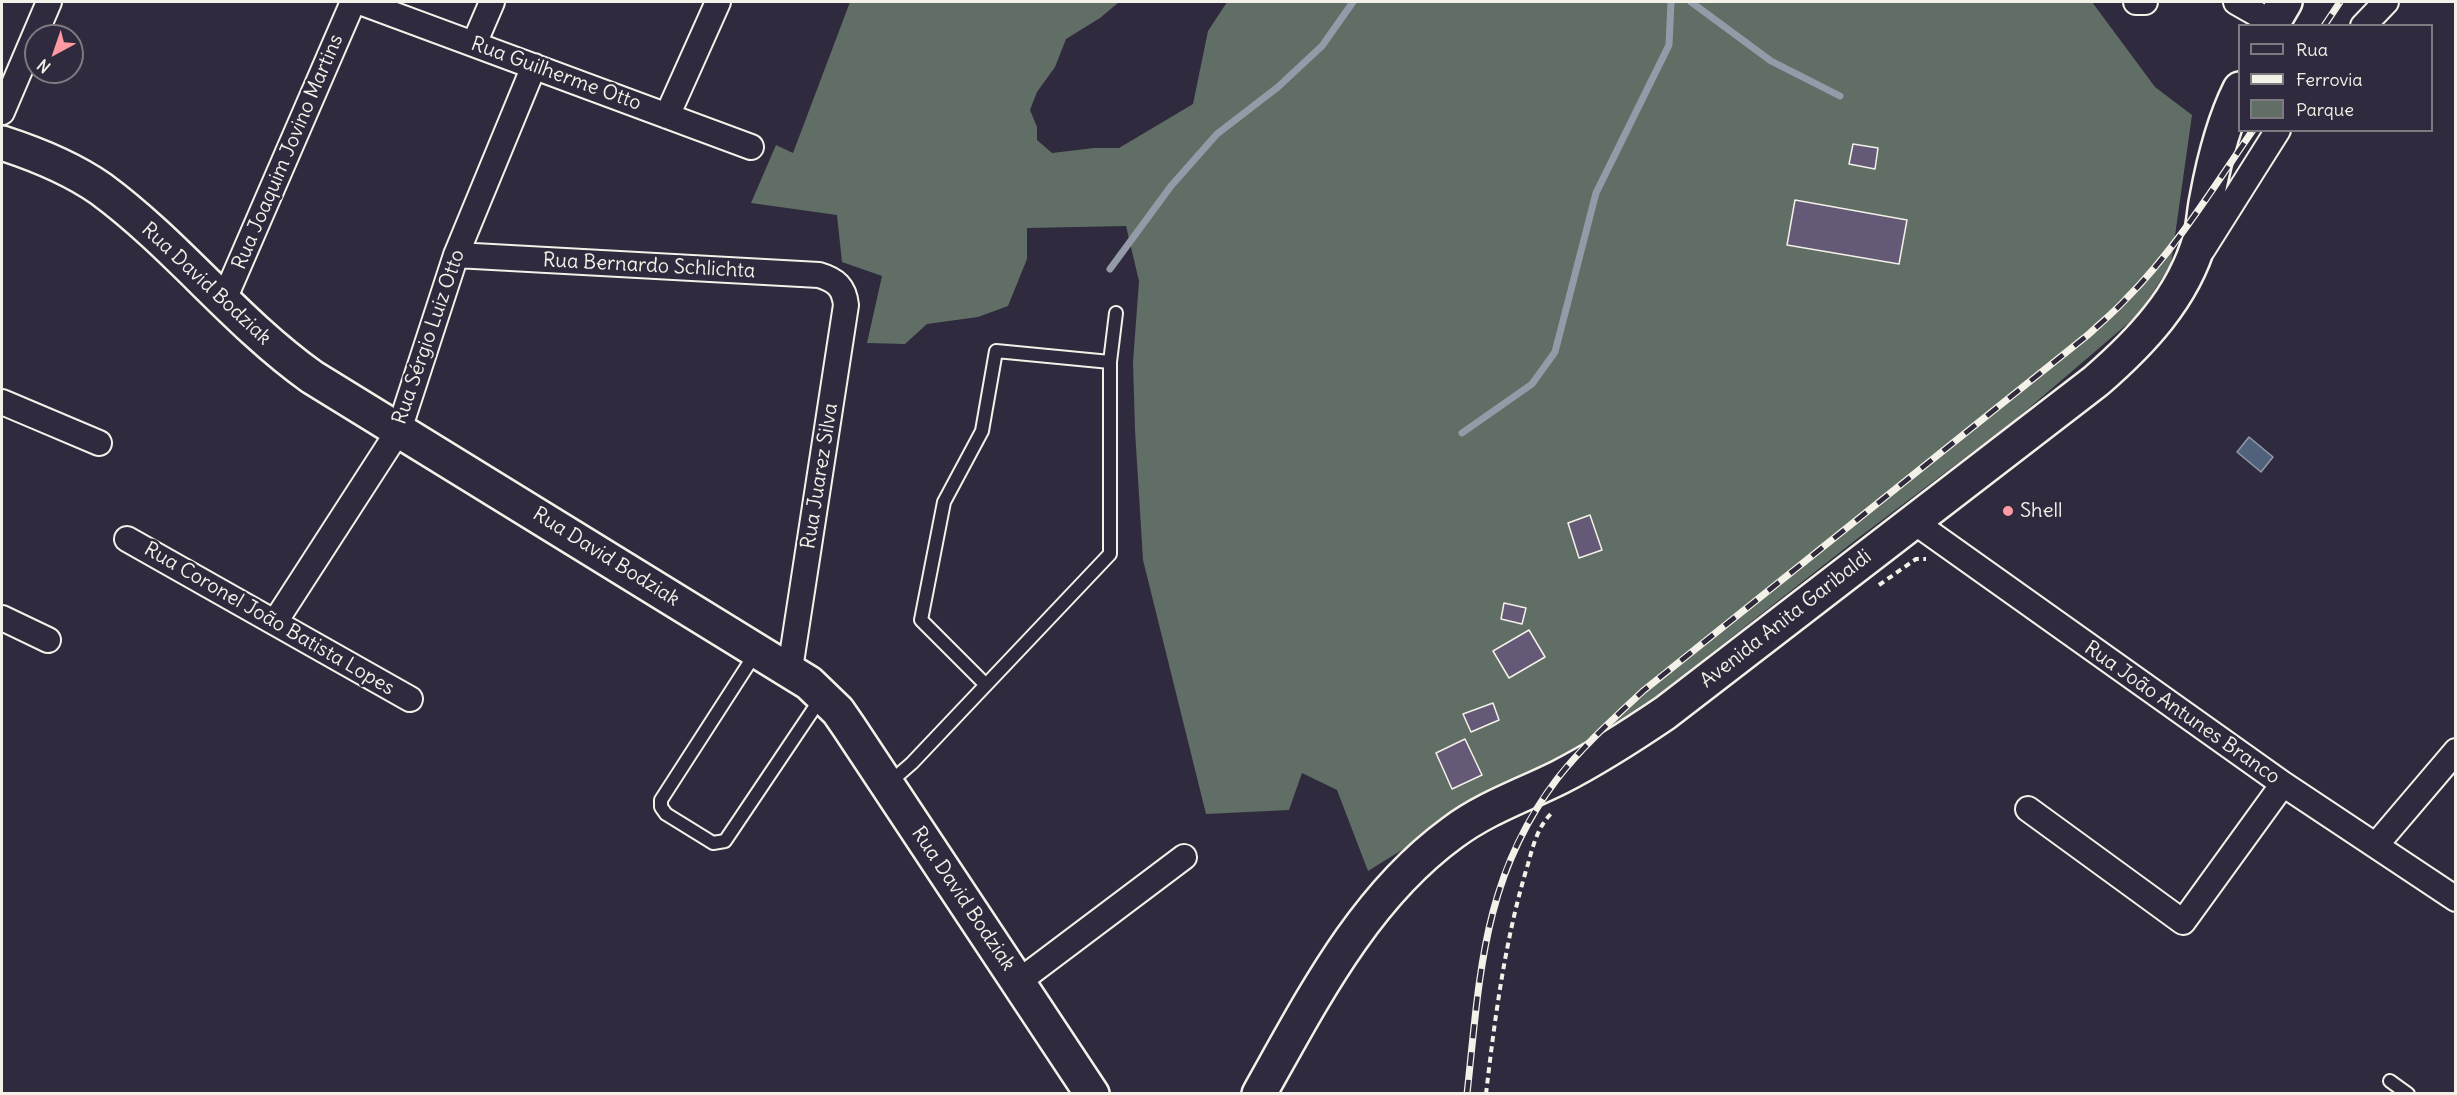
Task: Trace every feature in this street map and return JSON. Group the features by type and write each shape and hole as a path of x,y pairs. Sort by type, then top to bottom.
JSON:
{"street":[{"path":"2,112 49,2"},
{"name":"Rua Joaquim Jovino Martins","path":"224,302 353,2"},
{"name":"Rua Guilherme Otto","path":"360,2 751,147"},
{"path":"474,44 492,2"},
{"path":"667,116 718,2"},
{"path":"2136,2 2145,2"},
{"path":"2236,2 2276,17"},
{"path":"2365,24 2386,2"},
{"name":"Rua Sérgio Luiz Otto","path":"275,622 399,430 456,255 534,66"},
{"name":"Avenida Anita Garibaldi","path":"1259,1094 1312,1000 1354,936 1384,897 1434,847 1479,814 1567,773 1665,712 2096,381 2130,351 2153,327 2190,268 2201,237 2218,147 2228,112 2238,93"},
{"path":"2190,268 2277,132"},
{"name":"Rua David Bodziak","path":"2,143 45,159 99,188 137,219 263,339 288,359 399,430 790,669 823,696 838,711 1092,1094"},
{"name":"Rua Bernardo Schlichta","path":"456,255 819,275 839,284"},
{"name":"Rua Juarez Silva","path":"790,669 846,305 845,294 839,284"},
{"path":"2,402 99,443"},
{"name":"Rua João Antunes Branco","path":"1913,521 2283,784 2456,898"},
{"name":"Rua Coronel João Batista Lopes","path":"127,539 410,699"},
{"path":"2,618 48,640"},
{"path":"2376,845 2456,752"},
{"path":"2028,809 2183,922 2283,784"},
{"path":"1018,982 1184,857"}],"lane":[{"path":"888,785 912,763 1110,554 1110,362 1116,313"},
{"path":"986,685 921,620 944,502 982,432 996,351 1110,362"},
{"path":"757,650 661,801 661,807 666,814 713,843 725,841 823,696"},
{"path":"2390,1081 2408,1094"}],"path":[{"path":"1877,586 1916,559 1924,558 1932,564"},
{"path":"1486,1094 1502,974 1518,894 1537,834 1554,810"}],"green space":[{"path":"850,2 1119,2 1100,18 1066,39 1055,67 1037,92 1030,110 1037,127 1037,140 1052,153 1094,148 1119,148 1193,104 1208,31 1227,2 2092,2 2155,87 2192,115 2171,264 2139,314 2015,420 1857,539 1612,731 1444,824 1368,871 1337,790 1302,773 1289,810 1206,814 1143,560 1133,362 1139,281 1126,226 1027,228 1027,259 1008,306 978,317 927,324 905,344 867,343 882,276 842,262 837,215 751,203 776,145 793,153"}],"water":[{"path":"2249,437 2273,457 2261,472 2237,452"}],"building":[{"path":"1853,144 1878,148 1875,169 1849,164"},
{"path":"1795,200 1907,220 1899,264 1787,245"},
{"path":"1590,515 1602,550 1579,558 1568,523"},
{"path":"1504,603 1526,608 1522,624 1501,619"},
{"path":"1529,630 1545,657 1509,678 1493,651"},
{"path":"1493,703 1499,720 1471,732 1463,714"},
{"path":"1465,739 1482,775 1452,789 1436,753"}],"waterway":[{"path":"1110,269 1171,186 1217,134 1278,87 1322,46 1353,2"},
{"path":"1462,433 1532,384 1555,352 1596,193 1669,45 1671,2"},
{"path":"1691,2 1771,61 1840,96"}],"railway":[{"path":"2325,24 2340,2"},
{"path":"1467,1094 1481,969 1499,891 1513,853 1532,816 1557,779 1587,744 1643,691 2089,334 2113,312 2161,260 2252,132"}],"place":[{"name":"Shell","path":"2008,511"}]}
